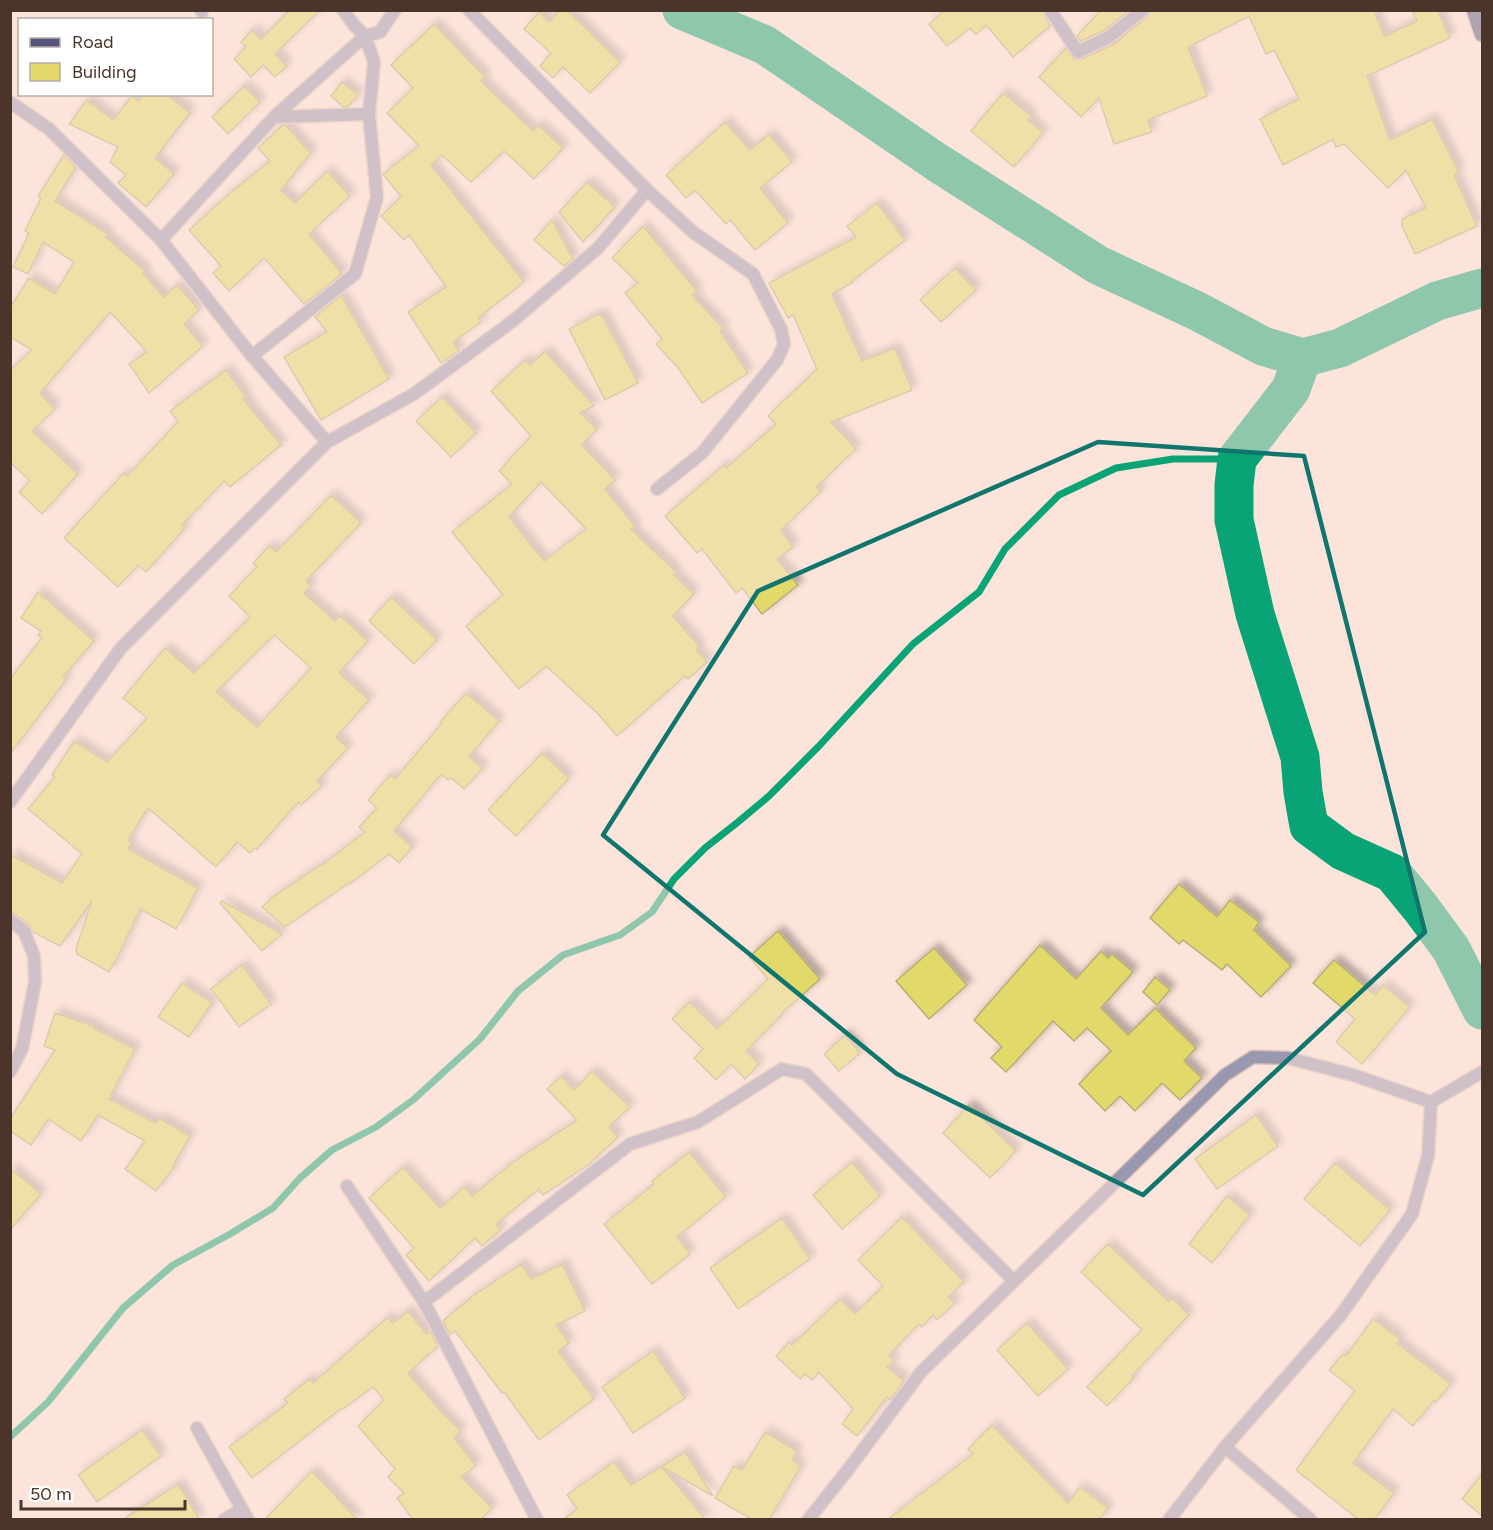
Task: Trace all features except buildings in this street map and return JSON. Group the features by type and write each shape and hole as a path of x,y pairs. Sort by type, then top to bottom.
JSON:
{"main road":[{"path":"1474,10 1482,34"}],"street":[{"path":"252,356 355,274 377,197 369,114 374,62 365,36 343,10"},
{"path":"161,240 274,117 365,36 380,32 395,10"},
{"path":"469,10 647,190 693,231 753,274 781,328 783,345 777,360 702,453 657,489"},
{"path":"1050,10 1078,52 1109,37 1143,10"},
{"path":"10,102 49,129 161,240 252,356 327,442"},
{"path":"274,117 369,114"},
{"path":"10,802 121,648 327,442 414,394 514,320 598,248 647,190"},
{"path":"10,920 24,931 34,956 35,982 22,1048 10,1072"},
{"path":"808,1520 921,1372 1225,1075 1253,1057 1288,1058 1353,1075 1431,1102 1482,1072"},
{"path":"424,1302 630,1144 698,1122 782,1069 806,1074 1014,1281"},
{"path":"1169,1520 1225,1447 1340,1316 1412,1214 1428,1156 1431,1102"},
{"path":"347,1186 424,1302 537,1520"},
{"path":"196,1428 245,1514 224,1520"},
{"path":"1225,1447 1311,1520"}],"highlighted area":[{"path":"1098,442 1304,456 1425,932 1143,1195 897,1074 603,835 758,591"}],"waterway":[{"path":"682,10 765,45 938,163 1098,265 1197,311 1263,346 1302,358 1340,348 1437,301 1482,288"},
{"path":"1302,358 1291,389 1237,459 1234,520 1255,614 1300,757 1309,826 1343,851 1392,873 1451,949 1482,1010"},
{"path":"10,1437 48,1402 123,1308 173,1265 273,1208 300,1178 332,1150 376,1127 413,1100 480,1039 518,991 563,955 620,935 652,912 674,879 705,848 769,796 819,746 913,644 979,592 1005,549 1059,495 1116,468 1173,459 1237,459"}]}
